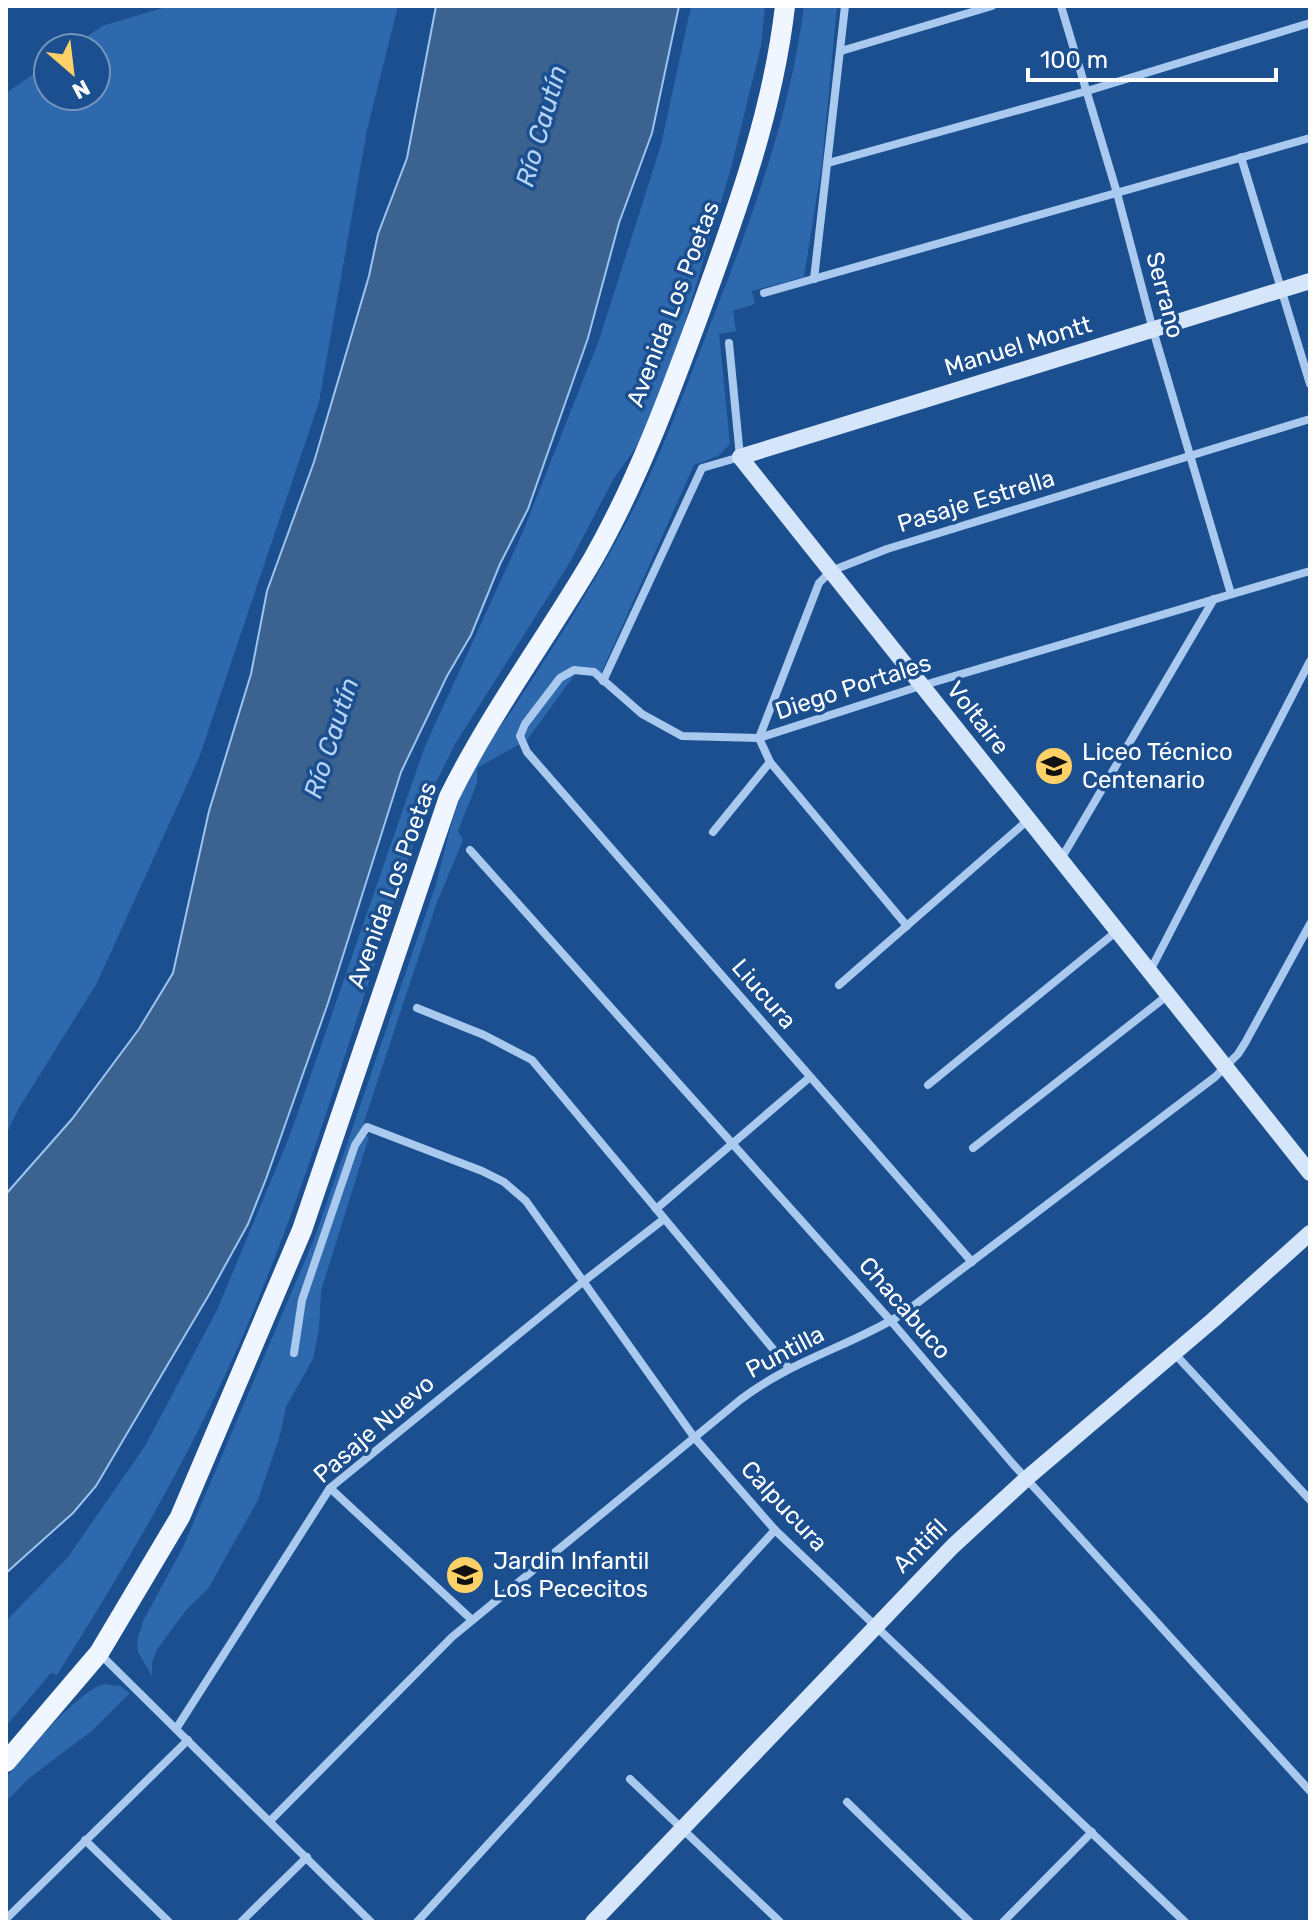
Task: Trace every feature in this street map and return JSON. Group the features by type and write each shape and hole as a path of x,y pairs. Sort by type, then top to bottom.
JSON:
{"main road":[{"name":"Avenida Los Poetas","path":"6,1762 99,1653 180,1517 302,1230 449,797 593,558 620,508 645,451 735,217 771,90 785,6"}],"street":[{"path":"814,279 845,6"},
{"path":"841,51 992,6"},
{"name":"Serrano","path":"1061,6 1231,594"},
{"path":"828,163 1087,91 1310,23"},
{"path":"764,293 1310,138"},
{"path":"1241,157 1310,384"},
{"name":"Manuel Montt","path":"740,457 1310,281"},
{"path":"603,681 702,468 740,457 729,343"},
{"name":"Pasaje Estrella","path":"831,571 900,545 1310,419"},
{"name":"Voltaire","path":"740,457 1310,1173"},
{"path":"831,571 823,577 815,591 759,738 770,762 907,926"},
{"name":"Diego Portales","path":"603,681 642,714 682,736 759,738 1310,571"},
{"path":"1061,860 1214,599"},
{"path":"1150,972 1310,661"},
{"name":"Liucura","path":"603,681 594,672 581,669 560,678 521,730 521,742 527,752 972,1262"},
{"path":"713,832 770,762"},
{"path":"839,985 1028,820"},
{"name":"Chacabuco","path":"470,850 891,1321 1027,1478 1310,1791"},
{"name":"Puntilla","path":"270,1821 396,1692 472,1620 758,1386 789,1368 891,1321 1225,1067 1245,1043 1310,924"},
{"path":"928,1085 1117,931"},
{"path":"973,1148 1168,995"},
{"path":"417,1008 484,1035 532,1060 789,1368"},
{"path":"656,1209 810,1077"},
{"name":"Calpucura","path":"294,1353 302,1300 355,1145 367,1127 504,1182 526,1201 694,1437 775,1530 1185,1922"},
{"name":"Pasaje Nuevo","path":"176,1729 330,1488 664,1219"},
{"name":"Antifil","path":"593,1922 953,1546 1310,1233"},
{"path":"1174,1353 1310,1500"},
{"path":"330,1488 472,1620"},
{"path":"417,1922 775,1530"},
{"path":"99,1653 371,1922"},
{"path":"6,1919 188,1740"},
{"path":"630,1779 780,1922"},
{"path":"847,1802 970,1922"},
{"path":"1003,1922 1092,1832"},
{"path":"85,1840 169,1922"},
{"path":"241,1922 307,1857"}],"shaded area":[{"path":"169,6 398,6 367,130 319,402 199,758 97,983 6,1134 6,93 32,75 32,112 112,112 112,32 93,32 102,26"},
{"path":"691,6 765,6 761,46 731,168 680,339 642,439 614,478 570,562 455,744 433,788 305,1175 257,1302 214,1399 139,1539 57,1675 51,1673 6,1726 6,1621 68,1557 145,1446 217,1310 290,1135 425,746 522,534 599,340 661,145"},
{"path":"804,6 837,6 822,164 804,277 752,291 755,304 733,311 736,331 719,334 730,444 718,456 694,465 599,678 581,666 527,740 477,768 477,783 458,831 463,840 436,905 360,1134 369,1137 321,1291 319,1329 313,1359 286,1407 258,1500 208,1589 187,1609 158,1648 152,1662 152,1676 138,1652 137,1641 143,1621 183,1547 315,1237 436,884 460,797 481,754 597,575 656,462 764,179 788,93"},
{"path":"104,1684 120,1686 130,1693 93,1730 28,1779 6,1802 6,1778 15,1767 66,1711"}],"water":[{"name":"Río Cautín","path":"436,6 679,6 652,133 619,223 588,338 528,509 500,564 471,635 447,676 401,772 328,1003 248,1224 96,1486 73,1513 6,1573 6,1194 72,1119 139,1029 173,973 209,811 251,674 267,591 314,462 369,276 378,234 407,158"}],"place":[{"name":"Liceo Técnico Centenario","path":"1054,766"},
{"name":"Jardin Infantil Los Pececitos","path":"465,1575"}]}
